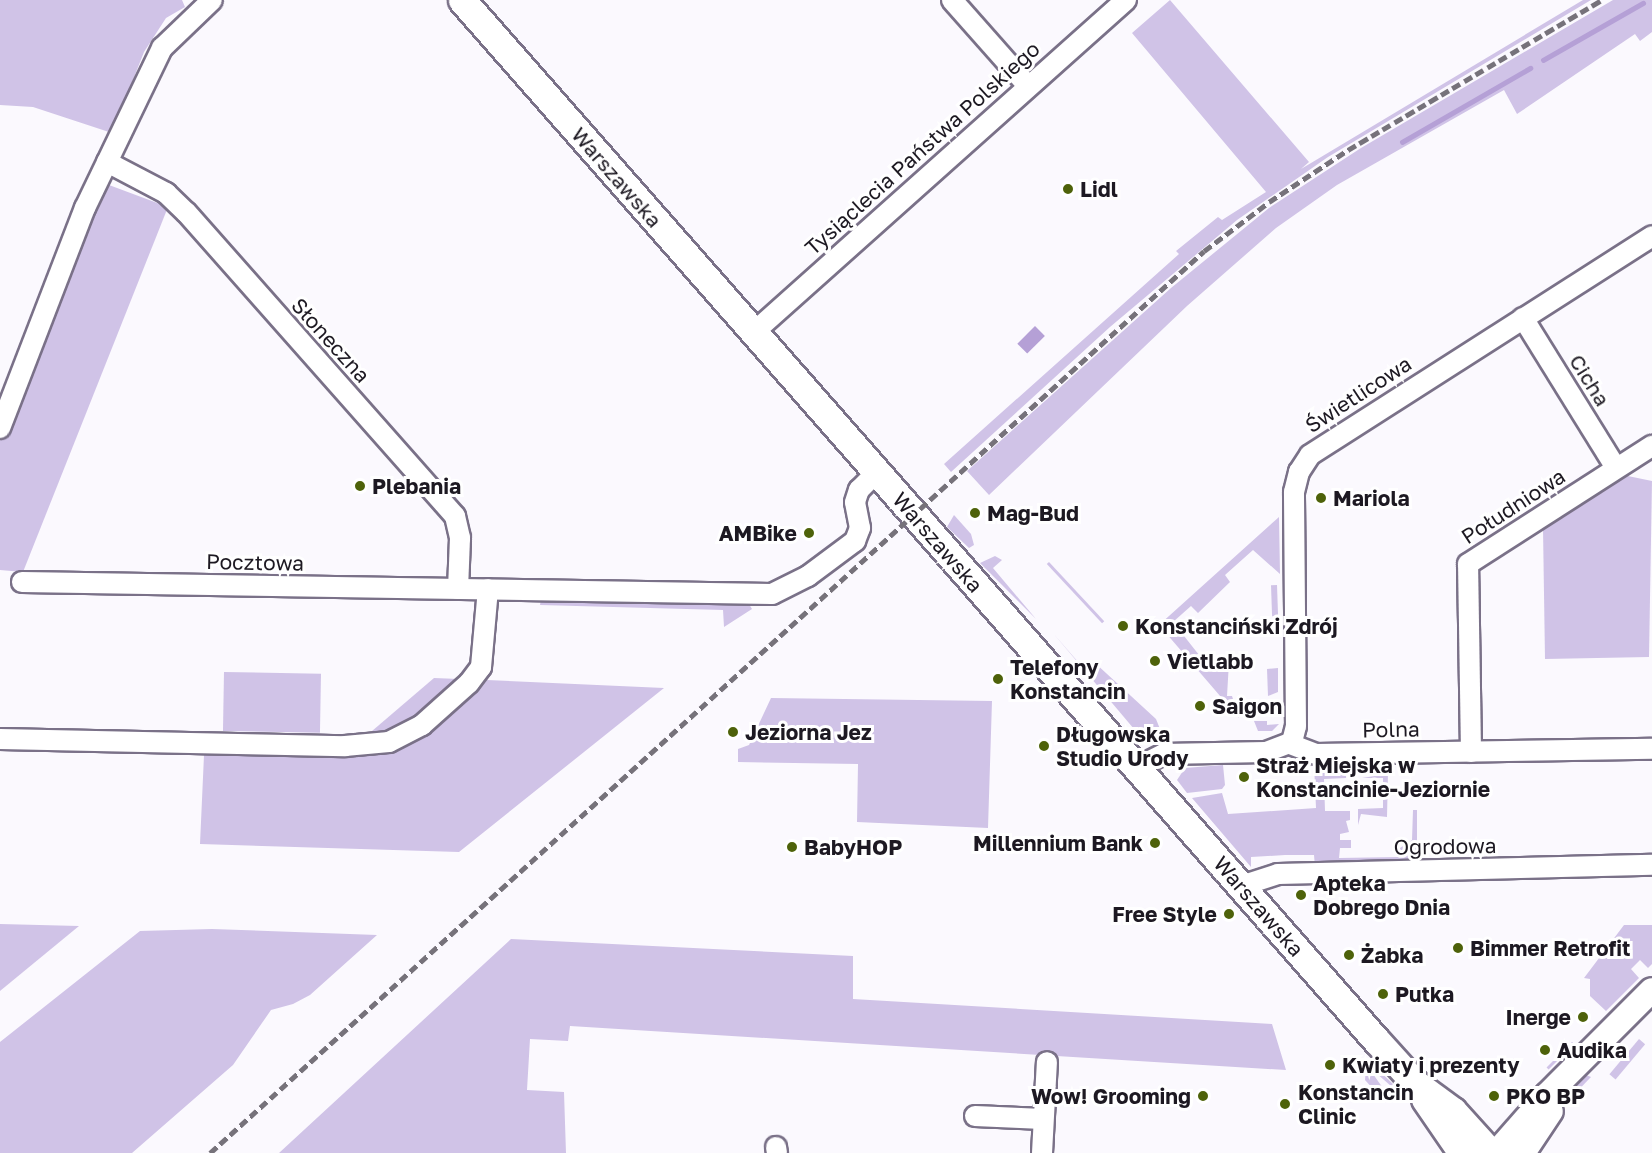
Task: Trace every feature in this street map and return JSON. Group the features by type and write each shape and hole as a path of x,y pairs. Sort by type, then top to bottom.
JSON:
{"main road":[{"name":"Warszawska","path":"462,0 1415,1083 1462,1153"},
{"name":"Warszawska","path":"1415,1083 1453,1111 1491,1153"}],"street":[{"path":"0,428 106,162 162,48 212,0"},
{"path":"952,0 1028,86"},
{"name":"Tysiąclecia Państwa Polskiego","path":"753,333 1126,0"},
{"name":"Słoneczna","path":"106,162 166,193 186,212 455,516 460,538 458,589"},
{"name":"Świetlicowa","path":"1290,744 1296,726 1294,492 1305,462 1323,444 1652,236"},
{"name":"Cicha","path":"1523,318 1616,468"},
{"name":"Południowa","path":"1471,752 1468,564 1652,446"},
{"name":"Pocztowa","path":"22,582 783,592 855,541 860,528 855,502 859,490 876,472"},
{"path":"0,739 345,746 389,742 422,725 469,683 482,667 488,589"},
{"path":"1138,767 1164,754 1266,752 1290,744"},
{"name":"Polna","path":"1290,744 1311,754 1652,749"},
{"name":"Ogrodowa","path":"1241,886 1278,874 1652,865"},
{"path":"1496,1153 1547,1095 1575,1070 1652,990"},
{"path":"1041,1153 1047,1062"},
{"path":"1523,1153 1575,1070"},
{"path":"975,1116 1043,1119"}],"shaded area":[{"path":"0,0 182,0 185,7 166,18 144,52 112,133 33,107 0,105"},
{"path":"1170,0 1309,162 1301,169 1583,0 1591,0 1328,157 1237,220 1110,327 951,472 944,464 1179,254 1176,251 1218,217 1222,220 1266,192 1132,33"},
{"path":"1613,0 1652,0 1652,32 1640,41 1635,34 1517,114 1504,90 1337,185 1276,228 1187,306 989,495 967,471 1171,288 1269,208 1361,148"},
{"path":"109,185 168,207 23,572 0,570 0,439 102,192"},
{"path":"1035,326 1045,336 1027,354 1017,344"},
{"path":"1623,475 1652,481 1649,657 1545,659 1543,528"},
{"path":"954,515 971,534 974,545 969,548 947,527"},
{"path":"1279,517 1280,574 1253,550 1225,575 1230,582 1198,613 1191,606 1173,622 1203,660 1214,660 1215,669 1220,669 1220,662 1229,662 1227,696 1232,696 1239,718 1159,625"},
{"path":"995,556 1002,560 993,568 1036,619 980,563"},
{"path":"1049,562 1104,621 1102,623 1047,564"},
{"path":"1271,585 1277,585 1278,616 1272,616"},
{"path":"542,594 747,601 752,609 724,627 723,610 540,605"},
{"path":"1053,633 1085,670 1094,662 1156,719 1162,734 1134,729"},
{"path":"1278,668 1278,692 1268,696 1267,669"},
{"path":"224,672 321,674 320,733 223,731"},
{"path":"434,678 459,679 397,729 365,737"},
{"path":"487,680 664,688 459,852 200,844 204,755 377,753 455,708"},
{"path":"771,698 992,701 988,828 857,822 858,764 738,762 738,749 749,745"},
{"path":"1254,721 1267,721 1267,725 1279,724 1272,731 1258,731"},
{"path":"1314,764 1346,764 1346,778 1324,779 1325,811 1350,811 1350,820 1346,821 1349,832 1340,834 1340,840 1351,840 1351,848 1340,848 1339,858 1399,857 1400,848 1412,840 1413,810 1417,810 1417,860 1335,862 1334,866 1315,867 1314,855 1285,855 1251,857 1251,867 1192,798 1222,793 1228,814 1316,808"},
{"path":"1223,765 1225,785 1222,789 1187,793 1177,780 1185,768"},
{"path":"1362,765 1392,765 1394,772 1388,772 1387,817 1361,814 1358,825 1358,809 1383,808 1383,778 1362,778 1381,775 1381,768"},
{"path":"0,924 79,926 0,991"},
{"path":"1624,925 1652,925 1652,964 1648,968 1640,960 1631,969 1639,978 1606,1011 1590,996 1590,979 1584,978"},
{"path":"212,929 377,935 310,995 293,1004 271,1010 233,1065 132,1153 0,1153 0,1042 140,931"},
{"path":"511,939 853,956 853,999 1272,1024 1286,1070 570,1026 568,1041 530,1039 527,1090 564,1092 566,1153 279,1153"},
{"path":"1639,1039 1645,1044 1616,1079 1609,1074"},
{"path":"1572,1042 1574,1044 1549,1070 1547,1067"},
{"path":"1369,1061 1393,1084 1391,1086 1376,1073 1373,1074 1385,1091 1375,1091 1365,1080 1366,1068 1362,1063"},
{"path":"1586,1075 1591,1077 1564,1105 1582,1077"}],"waterway":[{"path":"1543,60 1643,3"},
{"path":"1402,142 1530,68"}],"railway":[{"path":"210,1153 1204,251 1269,202 1348,150 1602,0"}],"place":[{"name":"Lidl","path":"1068,189"},
{"name":"Plebania","path":"360,486"},
{"name":"Mariola","path":"1321,498"},
{"name":"Mag-Bud","path":"975,513"},
{"name":"AMBike","path":"809,533"},
{"name":"Konstanciński Zdrój","path":"1123,626"},
{"name":"Vietlabb","path":"1155,661"},
{"name":"Telefony Konstancin","path":"998,679"},
{"name":"Saigon","path":"1200,706"},
{"name":"Jeziorna Jez","path":"733,732"},
{"name":"Długowska Studio Urody","path":"1044,746"},
{"name":"Straż Miejska w Konstancinie-Jeziornie","path":"1244,777"},
{"name":"Millennium Bank","path":"1155,843"},
{"name":"BabyHOP","path":"792,847"},
{"name":"Apteka Dobrego Dnia","path":"1301,895"},
{"name":"Free Style","path":"1229,914"},
{"name":"Bimmer Retrofit","path":"1458,948"},
{"name":"Żabka","path":"1349,955"},
{"name":"Putka","path":"1383,994"},
{"name":"Inerge","path":"1583,1017"},
{"name":"Audika","path":"1545,1050"},
{"name":"Kwiaty i prezenty","path":"1330,1065"},
{"name":"Wow! Grooming","path":"1203,1096"},
{"name":"PKO BP","path":"1494,1096"},
{"name":"Konstancin Clinic","path":"1285,1104"}]}
